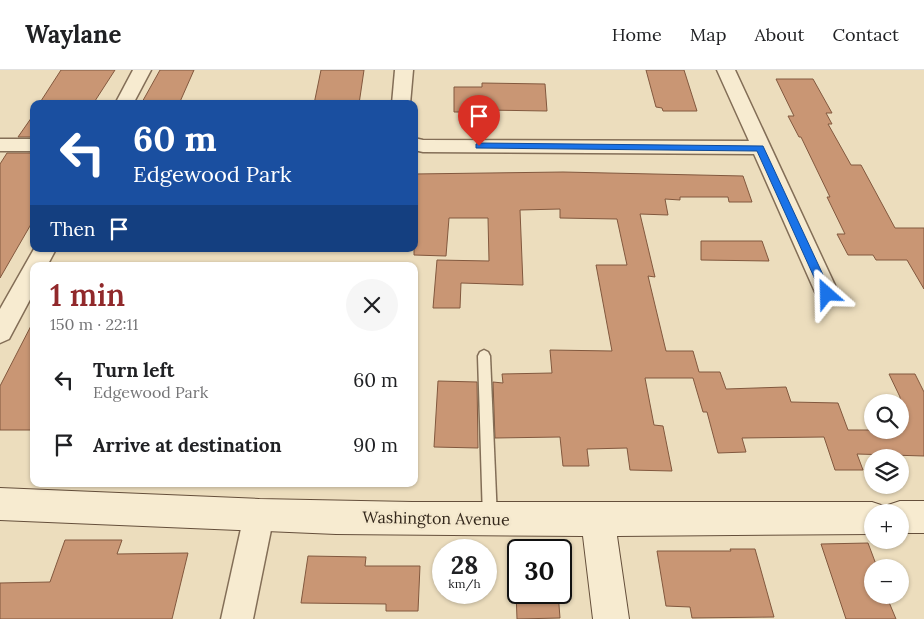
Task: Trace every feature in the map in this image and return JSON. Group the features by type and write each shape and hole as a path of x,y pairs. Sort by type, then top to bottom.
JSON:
{"street":[{"path":"126,100 142,70"},
{"path":"400,100 404,70"},
{"path":"726,70 827,294"},
{"path":"0,145 30,145"},
{"path":"418,145 760,148"},
{"path":"0,332 30,277"},
{"name":"Washington Avenue","path":"0,504 259,515 490,519 864,518"},
{"path":"237,619 259,515"},
{"path":"909,518 924,517"},
{"path":"598,520 610,619"}],"lane":[{"path":"484,356 490,519"}],"building":[{"path":"61,70 115,70 96,100 42,100"},
{"path":"160,70 194,70 181,100 143,100"},
{"path":"321,70 364,70 360,100 315,100"},
{"path":"646,70 684,70 697,111 663,111 662,108 656,107"},
{"path":"776,79 813,79 832,113 826,113 832,124 828,124 851,165 861,165 895,228 924,228 924,289 907,260 876,260 873,255 848,255 837,234 845,234 827,197 830,197 801,137 799,137 788,116 794,116"},
{"path":"482,83 545,84 547,111 485,110 485,112 454,112 454,87 482,87"},
{"path":"30,120 30,137 18,137"},
{"path":"7,153 30,153 30,226 0,278 0,164"},
{"path":"563,172 743,176 752,202 729,202 728,197 680,197 680,200 665,199 668,215 640,214 655,277 648,276 666,351 693,351 699,372 720,372 726,389 786,387 791,402 838,403 848,430 864,430 864,439 909,439 909,394 899,394 889,374 915,374 924,392 924,456 909,456 909,449 864,449 864,454 857,454 863,470 835,470 824,437 742,438 746,452 718,453 707,412 703,412 693,378 645,378 654,425 663,426 672,471 630,470 627,448 587,449 589,466 563,466 560,437 495,438 493,382 503,383 502,374 552,373 550,350 612,351 596,265 627,265 617,219 560,218 560,209 520,210 523,285 461,283 460,308 433,308 437,260 489,261 488,218 449,218 446,256 414,255 414,252 418,252 418,174"},
{"path":"701,241 762,241 769,261 701,260"},
{"path":"30,328 30,430 0,430 0,386"},
{"path":"438,381 477,382 478,448 434,447"},
{"path":"65,540 122,540 117,554 188,553 172,619 0,619 0,583 50,582"},
{"path":"864,543 864,549 870,549 874,559 864,559 864,604 890,604 896,619 846,619 821,544"},
{"path":"730,549 755,549 774,617 692,618 690,607 666,606 657,551 731,551"},
{"path":"308,556 366,557 365,566 420,566 418,611 386,611 386,604 301,603"},
{"path":"516,604 559,604 560,618 517,619"}],"route":[{"path":"479,146 760,148 827,294"}]}
